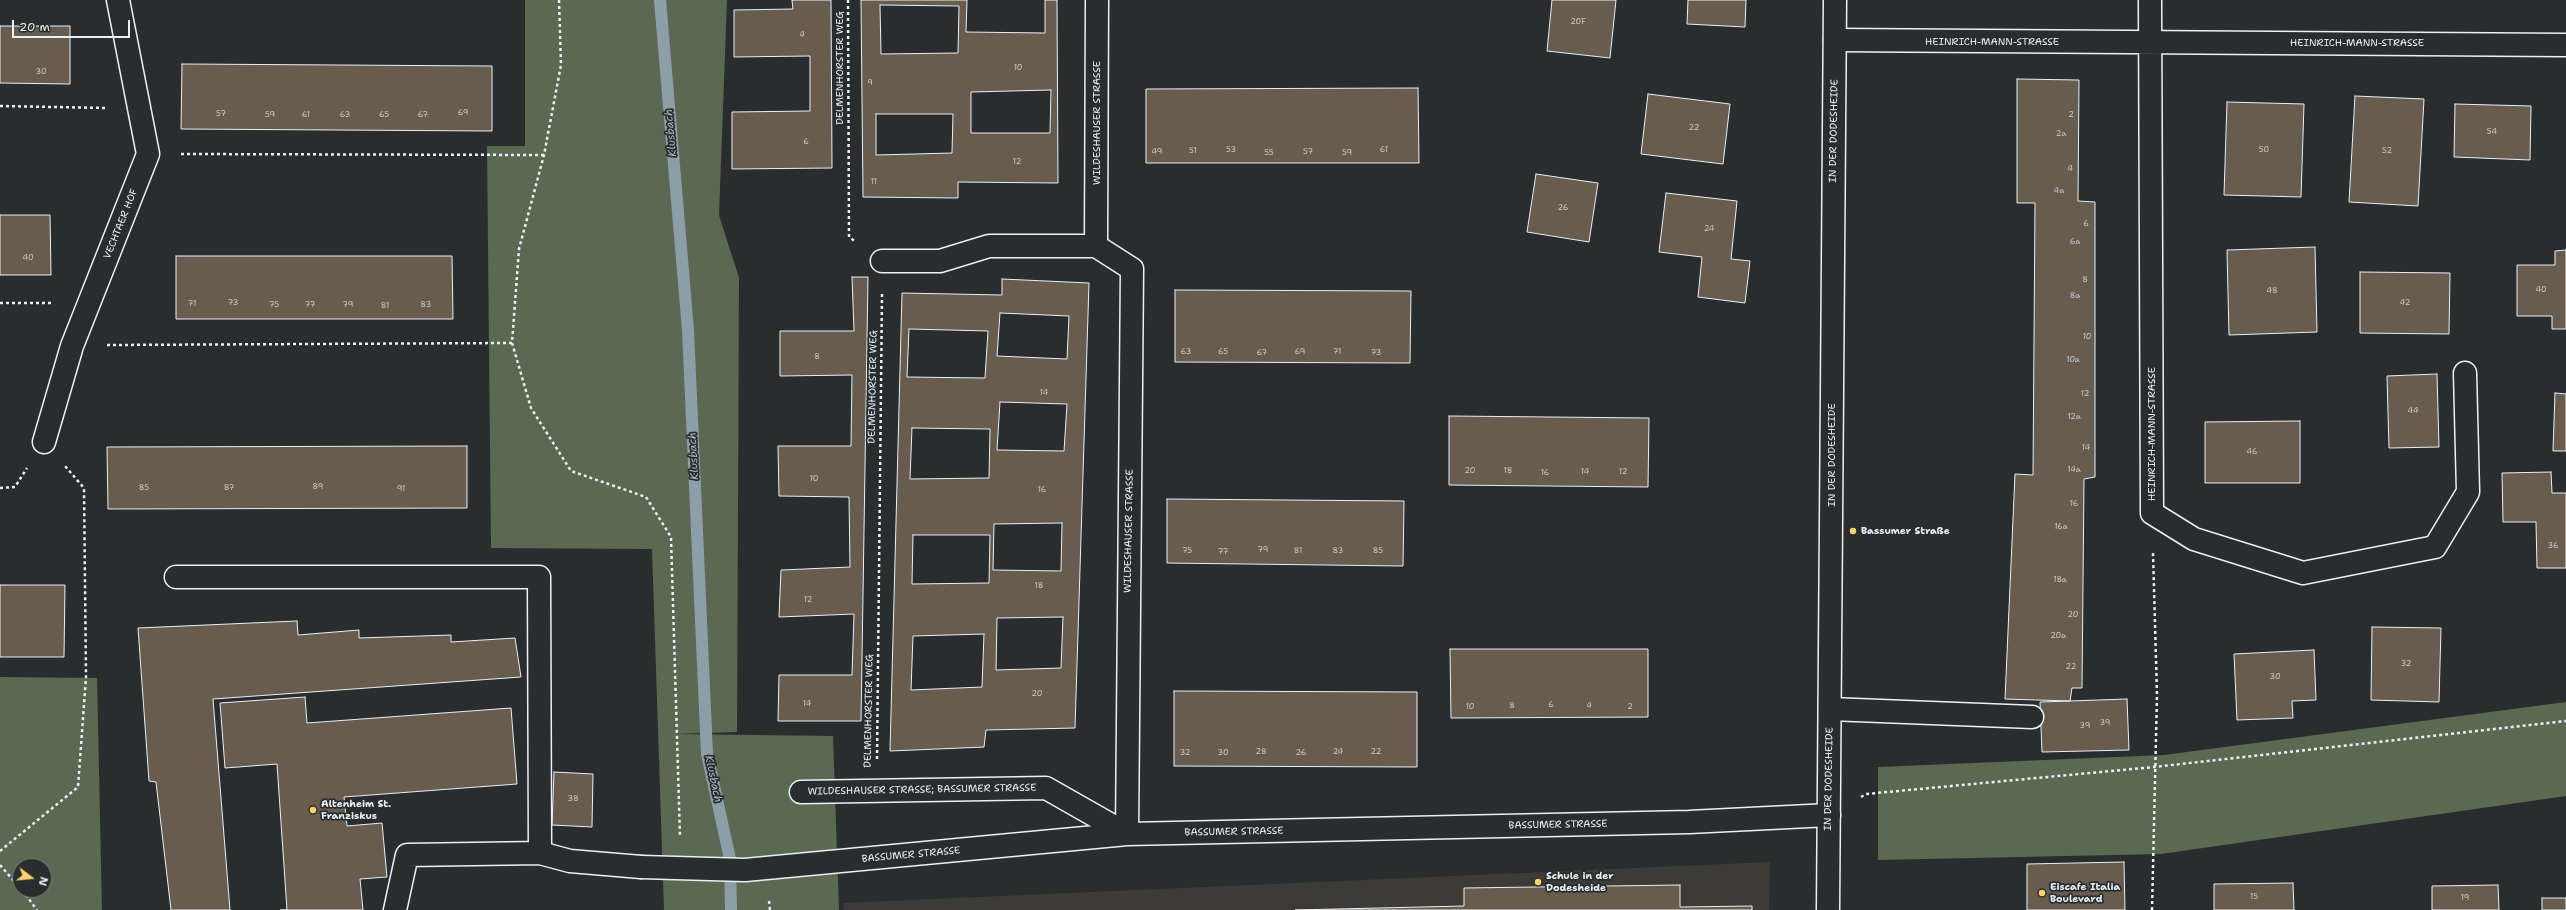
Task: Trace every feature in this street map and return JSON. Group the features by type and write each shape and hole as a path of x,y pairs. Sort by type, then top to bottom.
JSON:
{"street":[{"path":"118,0 148,154"},
{"name":"WILDESHAUSER STRASSE","path":"1096,0 1096,246 1132,269 1126,834"},
{"name":"IN DER DODESHEIDE","path":"1828,910 1835,0"},
{"path":"2149,42 2150,0"},
{"name":"HEINRICH-MANN-STRASSE","path":"1835,40 2566,45"},
{"name":"HEINRICH-MANN-STRASSE","path":"2149,42 2152,512 2194,539 2303,573 2435,547 2468,492 2465,373"},
{"name":"VECHTAER HOF","path":"44,442 72,346 148,154"},
{"path":"882,261 940,261 989,246 1096,246"},
{"path":"176,577 539,577 540,853"},
{"path":"1830,709 2032,717"},
{"name":"WILDESHAUSER STRASSE; BASSUMER STRASSE","path":"801,792 1046,788 1126,834"},
{"name":"BASSUMER STRASSE","path":"395,910 407,855 540,853 570,861 641,867 745,870 1126,834 1689,822 1829,815"}],"path":[{"path":"559,0 561,65 544,155 519,249 512,342 531,408 571,471 646,497 671,537 681,869"},
{"name":"DELMENHORSTER WEG","path":"848,0 849,237 882,261 876,791"},
{"path":"0,106 139,109"},
{"path":"148,154 544,155"},
{"path":"0,303 89,303"},
{"path":"72,346 512,342"},
{"path":"0,851 78,787 86,677 84,488 44,442"},
{"path":"2152,512 2157,696 2154,767 2152,910"},
{"path":"1829,815 1866,794 2154,767 2566,721"},
{"path":"0,865 12,879"},
{"path":"28,898 37,910"}],"shaded area":[{"name":"Schule in der Dodesheide","path":"1770,862 1769,910 844,910 843,903"}],"green space":[{"path":"525,0 727,0 719,215 739,278 737,732 675,734 833,736 839,910 664,910 652,549 491,548 487,146 525,146"},
{"path":"0,677 97,678 102,910 0,910"},
{"path":"2566,702 2566,796 2161,854 1878,860 1878,767 2164,755"}],"building":[{"path":"792,0 831,0 832,168 732,169 732,112 810,111 810,56 734,57 734,10 793,9"},
{"path":"861,0 967,0 966,32 1045,33 1045,0 1057,0 1058,183 958,182 958,198 863,197","holes":["880,5 959,6 958,53 881,54","1051,90 1050,133 971,133 971,92","876,114 953,114 952,153 876,155"]},
{"path":"1552,0 1616,0 1610,58 1547,51"},
{"path":"1688,0 1746,0 1745,27 1687,24"},
{"path":"0,26 70,26 70,84 0,83"},
{"path":"182,64 492,66 492,131 181,129"},
{"path":"2017,79 2079,80 2078,201 2095,202 2095,477 2084,479 2082,688 2072,688 2070,701 2005,699 2015,474 2033,475 2035,203 2017,203"},
{"path":"1418,88 1419,163 1146,163 1146,89"},
{"path":"1648,94 1730,104 1723,164 1641,154"},
{"path":"2355,96 2424,99 2418,206 2349,202"},
{"path":"2227,102 2304,104 2301,197 2224,195"},
{"path":"2455,104 2531,106 2530,160 2454,157"},
{"path":"1536,174 1598,183 1589,242 1527,232"},
{"path":"1666,193 1737,201 1731,259 1750,261 1745,303 1698,297 1702,257 1659,252"},
{"path":"0,215 50,215 51,275 0,275"},
{"path":"2315,247 2317,332 2229,335 2227,250"},
{"path":"2566,250 2566,329 2552,329 2552,316 2517,316 2517,265 2555,265 2555,251"},
{"path":"176,256 452,256 453,319 176,319"},
{"path":"2360,272 2450,273 2449,334 2360,333"},
{"path":"852,277 868,277 861,721 778,721 779,675 852,675 854,614 779,617 781,570 850,567 849,497 779,496 778,446 851,446 852,375 780,376 780,331 854,331"},
{"path":"1002,279 1089,283 1075,728 986,730 984,747 890,751 902,293 1002,295","holes":["1000,313 1069,316 1067,359 997,356","909,329 988,331 985,378 907,377","1000,402 1067,404 1064,451 997,450","912,428 990,429 989,478 910,479","1062,523 1061,571 993,570 994,524","913,535 990,535 989,583 912,584","1063,617 1061,668 996,670 997,618","984,634 982,687 911,690 913,636"]},
{"path":"1175,290 1411,291 1410,363 1175,362"},
{"path":"2437,374 2439,447 2389,448 2387,376"},
{"path":"2555,393 2566,394 2566,451 2553,451"},
{"path":"1449,416 1649,418 1648,487 1449,485"},
{"path":"2300,421 2300,483 2205,483 2205,422"},
{"path":"467,446 467,508 108,509 107,447"},
{"path":"2551,472 2552,493 2566,493 2566,568 2537,568 2536,522 2503,522 2502,473"},
{"path":"1167,499 1404,501 1403,566 1167,563"},
{"path":"0,585 65,585 64,657 0,657"},
{"path":"297,621 298,635 359,630 359,638 451,635 451,642 515,638 521,677 213,699 230,910 171,910 156,782 149,781 138,628"},
{"path":"2372,627 2441,628 2439,702 2371,700"},
{"path":"1450,649 1648,649 1648,717 1451,718"},
{"path":"2314,650 2316,700 2292,701 2293,718 2237,720 2234,654"},
{"path":"1174,691 1417,692 1417,767 1174,766"},
{"name":"Altenheim St. Franziskus","path":"305,697 307,723 511,708 517,784 344,797 347,826 382,823 387,877 360,879 363,910 287,910 277,764 225,768 220,703"},
{"path":"2127,699 2129,750 2042,752 2040,702"},
{"path":"554,772 593,774 592,827 552,825"},
{"path":"2124,862 2125,910 2027,910 2027,864"},
{"path":"2293,883 2294,910 2214,910 2214,884"},
{"path":"1680,885 1680,907 1752,906 1752,910 1295,910 1464,906 1464,888"},
{"path":"2498,885 2499,910 2432,910 2432,886"},
{"path":"2542,898 2566,898 2566,910 2542,910"}],"waterway":[{"name":"Klusbach","path":"660,0 688,330 707,754 730,859 731,910"}],"place":[{"name":"Bassumer Straße","path":"1853,531"},
{"name":"Altenheim St. Franziskus","path":"313,810"},
{"name":"Schule in der Dodesheide","path":"1538,882"},
{"name":"Eiscafe Italia Boulevard","path":"2042,893"}]}
